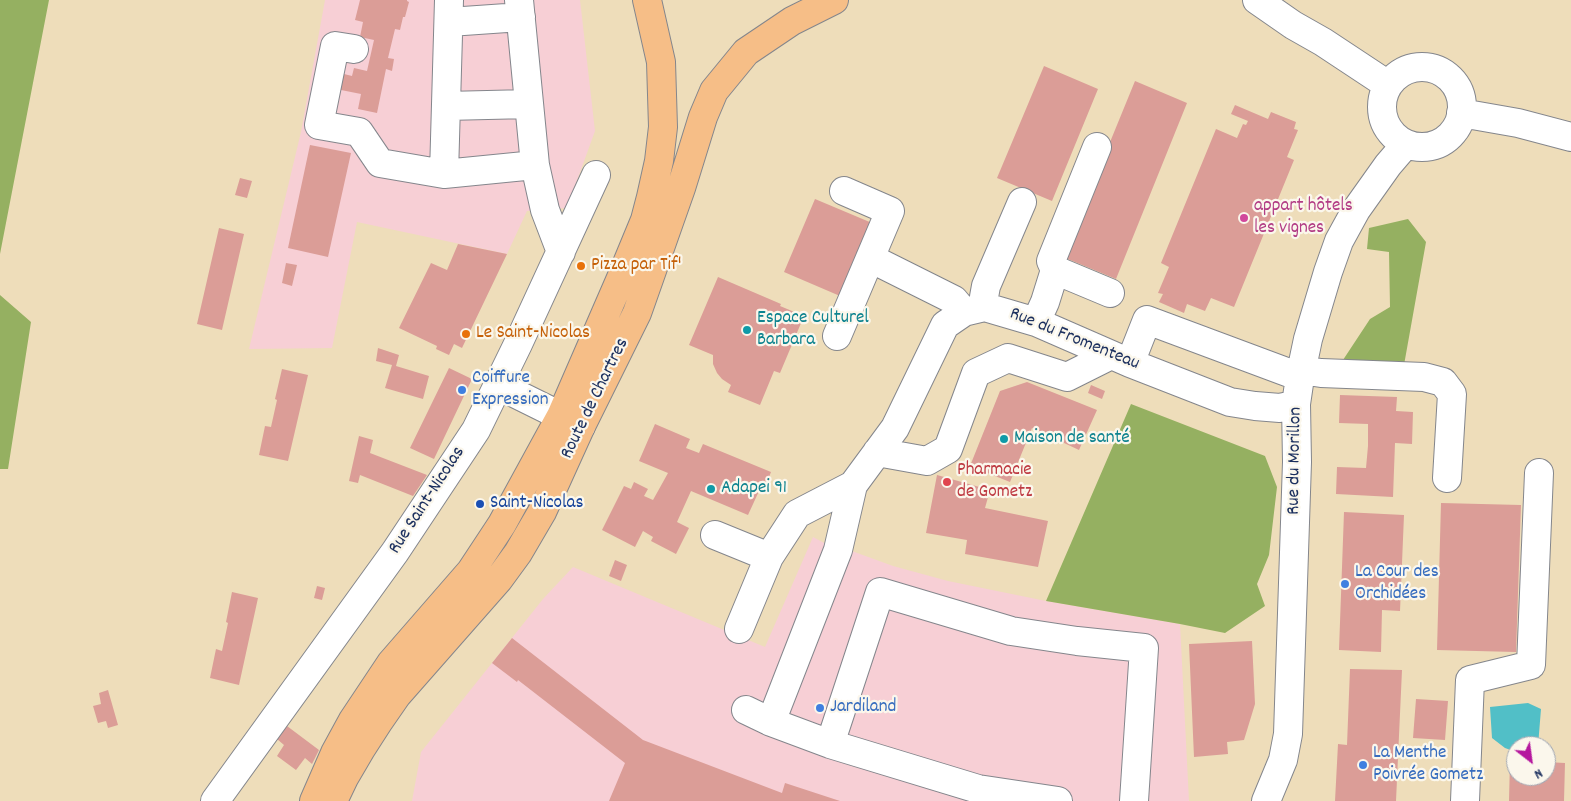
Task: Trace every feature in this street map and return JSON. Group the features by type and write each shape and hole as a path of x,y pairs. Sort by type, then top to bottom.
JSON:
{"main road":[{"name":"Route de Chartres","path":"333,801 361,749 397,695 499,579 518,553 542,512 571,421 645,220 659,161 663,127 661,62 647,0"},
{"name":"Route de Chartres","path":"314,801 335,753 353,720 391,663 471,571 571,421 637,313 681,188 703,117 714,90 746,52 792,22 834,0"}],"street":[{"path":"1256,0 1388,85"},
{"path":"444,174 449,11 520,8 535,165 545,210 561,252"},
{"path":"354,49 335,46 319,125 359,132 380,163 444,174 535,165"},
{"path":"1410,68 1436,69 1448,76 1457,87 1462,100 1462,113 1458,125 1451,135 1441,142 1430,146 1417,147 1406,144 1394,136 1386,125 1382,111 1383,98 1388,85 1397,75 1410,68"},
{"path":"446,106 529,104"},
{"path":"1462,113 1518,123 1571,137"},
{"name":"Rue du Morillon","path":"1266,801 1283,760 1288,734 1297,462 1296,404 1300,374 1308,339 1339,241 1356,210 1388,165 1406,144"},
{"path":"1036,322 1045,302 1055,270 1051,261 1097,147"},
{"name":"Rue Saint-Nicolas","path":"215,801 395,552 476,430 596,175"},
{"path":"837,336 890,211 844,191"},
{"path":"771,722 838,550 853,485 895,428 945,326 974,310 984,297 986,286 1022,202"},
{"path":"870,258 974,310"},
{"path":"1055,270 1110,293"},
{"name":"Rue du Fromenteau","path":"974,310 1011,314 1036,322 1120,359 1230,402 1280,408 1296,404"},
{"path":"878,452 927,461 948,448 976,374 1008,358 1067,377 1120,359 1147,320 1300,374 1321,373 1424,377 1443,382 1452,394 1447,478"},
{"path":"498,385 571,421"},
{"path":"1465,801 1470,680 1531,665 1539,473"},
{"path":"739,629 769,557 797,514 853,485"},
{"path":"715,535 769,557"},
{"path":"830,744 880,592 1011,630 1144,648 1134,801"},
{"path":"746,710 771,722 830,744 978,789 1058,801"}],"shaded area":[{"path":"325,0 580,0 595,131 567,208 527,211 507,254 357,222 332,348 249,349 301,132"},
{"name":"Jardiland","path":"813,537 828,545 948,581 1046,601 1180,624 1189,801 412,801 421,752 543,599 573,567 765,647"}],"green space":[{"path":"0,0 49,0 0,254"},
{"path":"1408,219 1426,242 1404,365 1341,363 1370,319 1390,307 1389,252 1367,249 1369,228"},
{"path":"0,295 31,322 8,469 0,469"},
{"path":"1131,404 1265,456 1277,487 1269,555 1257,584 1265,606 1225,633 1046,601"}],"water":[{"path":"1528,703 1541,709 1539,736 1506,736 1505,748 1492,738 1490,707"}],"building":[{"path":"360,0 407,0 409,2 400,30 395,29 388,58 394,59 392,71 386,69 377,113 358,109 361,94 336,89 340,73 352,76 354,68 367,71 374,40 360,37 363,22 355,20"},
{"path":"1044,66 1098,89 1052,201 997,178"},
{"path":"1135,81 1187,103 1116,279 1063,257"},
{"path":"1235,105 1268,119 1271,112 1296,122 1294,129 1298,130 1287,157 1294,160 1234,307 1211,298 1205,311 1187,304 1184,313 1159,302 1163,294 1158,293 1169,267 1161,263 1216,129 1237,138 1243,124 1246,125 1248,121 1231,114"},
{"path":"310,145 351,153 328,257 288,248"},
{"path":"240,178 252,181 247,198 235,195"},
{"path":"815,199 872,223 857,258 855,257 853,262 855,263 840,296 784,272"},
{"path":"219,228 244,234 222,330 197,324"},
{"path":"458,244 507,254 462,348 454,344 449,355 436,349 437,346 399,328 431,263 447,270"},
{"path":"286,263 297,265 292,286 282,283"},
{"path":"718,277 804,316 780,373 774,371 760,405 728,392 731,385 717,373 713,364 713,355 689,345"},
{"path":"378,348 399,355 396,366 429,376 423,399 385,388 392,365 376,361"},
{"path":"449,368 472,379 434,459 410,448"},
{"path":"282,369 308,375 288,461 259,455 265,426 271,427"},
{"name":"Maison de santé","path":"1027,382 1097,410 1079,450 1032,428 1010,482 970,466 1000,391"},
{"path":"1091,385 1105,391 1102,399 1088,393"},
{"path":"1340,395 1397,397 1396,411 1413,412 1412,444 1395,443 1393,497 1336,494 1337,467 1366,468 1368,446 1368,424 1339,423"},
{"name":"Adapei 91","path":"655,424 690,439 686,448 699,453 703,444 771,472 763,492 759,491 748,515 691,491 677,522 689,528 676,554 651,541 653,537 643,531 635,547 602,530 624,486 631,489 634,482 648,489 644,496 653,500 668,473 639,461"},
{"path":"359,436 373,440 370,453 427,475 413,496 360,475 358,483 349,481"},
{"path":"937,475 990,490 985,508 1048,521 1038,567 965,554 967,540 926,533"},
{"path":"1441,503 1521,505 1516,652 1437,650"},
{"path":"1344,512 1404,515 1400,611 1382,610 1381,652 1339,650"},
{"path":"615,560 627,565 621,581 609,576"},
{"path":"317,586 325,588 322,600 314,598"},
{"path":"232,592 258,598 239,685 210,678 216,649 222,651"},
{"path":"512,638 643,740 782,793 785,783 840,801 609,801 625,763 518,680 517,682 492,663"},
{"path":"1252,641 1255,704 1244,740 1227,742 1228,754 1194,757 1189,644"},
{"path":"1350,669 1402,670 1396,801 1335,801 1338,744 1347,745"},
{"path":"108,690 118,725 108,728 106,721 98,723 93,706 101,704 99,693"},
{"path":"1416,699 1448,701 1445,740 1413,738"},
{"path":"287,726 319,750 312,764 305,758 296,770 277,756 284,745 277,739"},
{"path":"1556,763 1565,763 1564,801 1509,801 1509,786 1556,786"}],"place":[{"name":"appart hôtels les vignes","path":"1244,218"},
{"name":"Pizza par Tif'","path":"581,266"},
{"name":"Espace Culturel Barbara","path":"747,330"},
{"name":"Le Saint-Nicolas","path":"466,334"},
{"name":"Coiffure Expression","path":"462,390"},
{"name":"Maison de santé","path":"1004,439"},
{"name":"Pharmacie de Gometz","path":"947,482"},
{"name":"Adapei 91","path":"711,489"},
{"name":"Saint-Nicolas","path":"480,504"},
{"name":"La Cour des Orchidées","path":"1345,584"},
{"name":"Jardiland","path":"820,708"},
{"name":"La Menthe Poivrée Gometz","path":"1363,765"}]}
